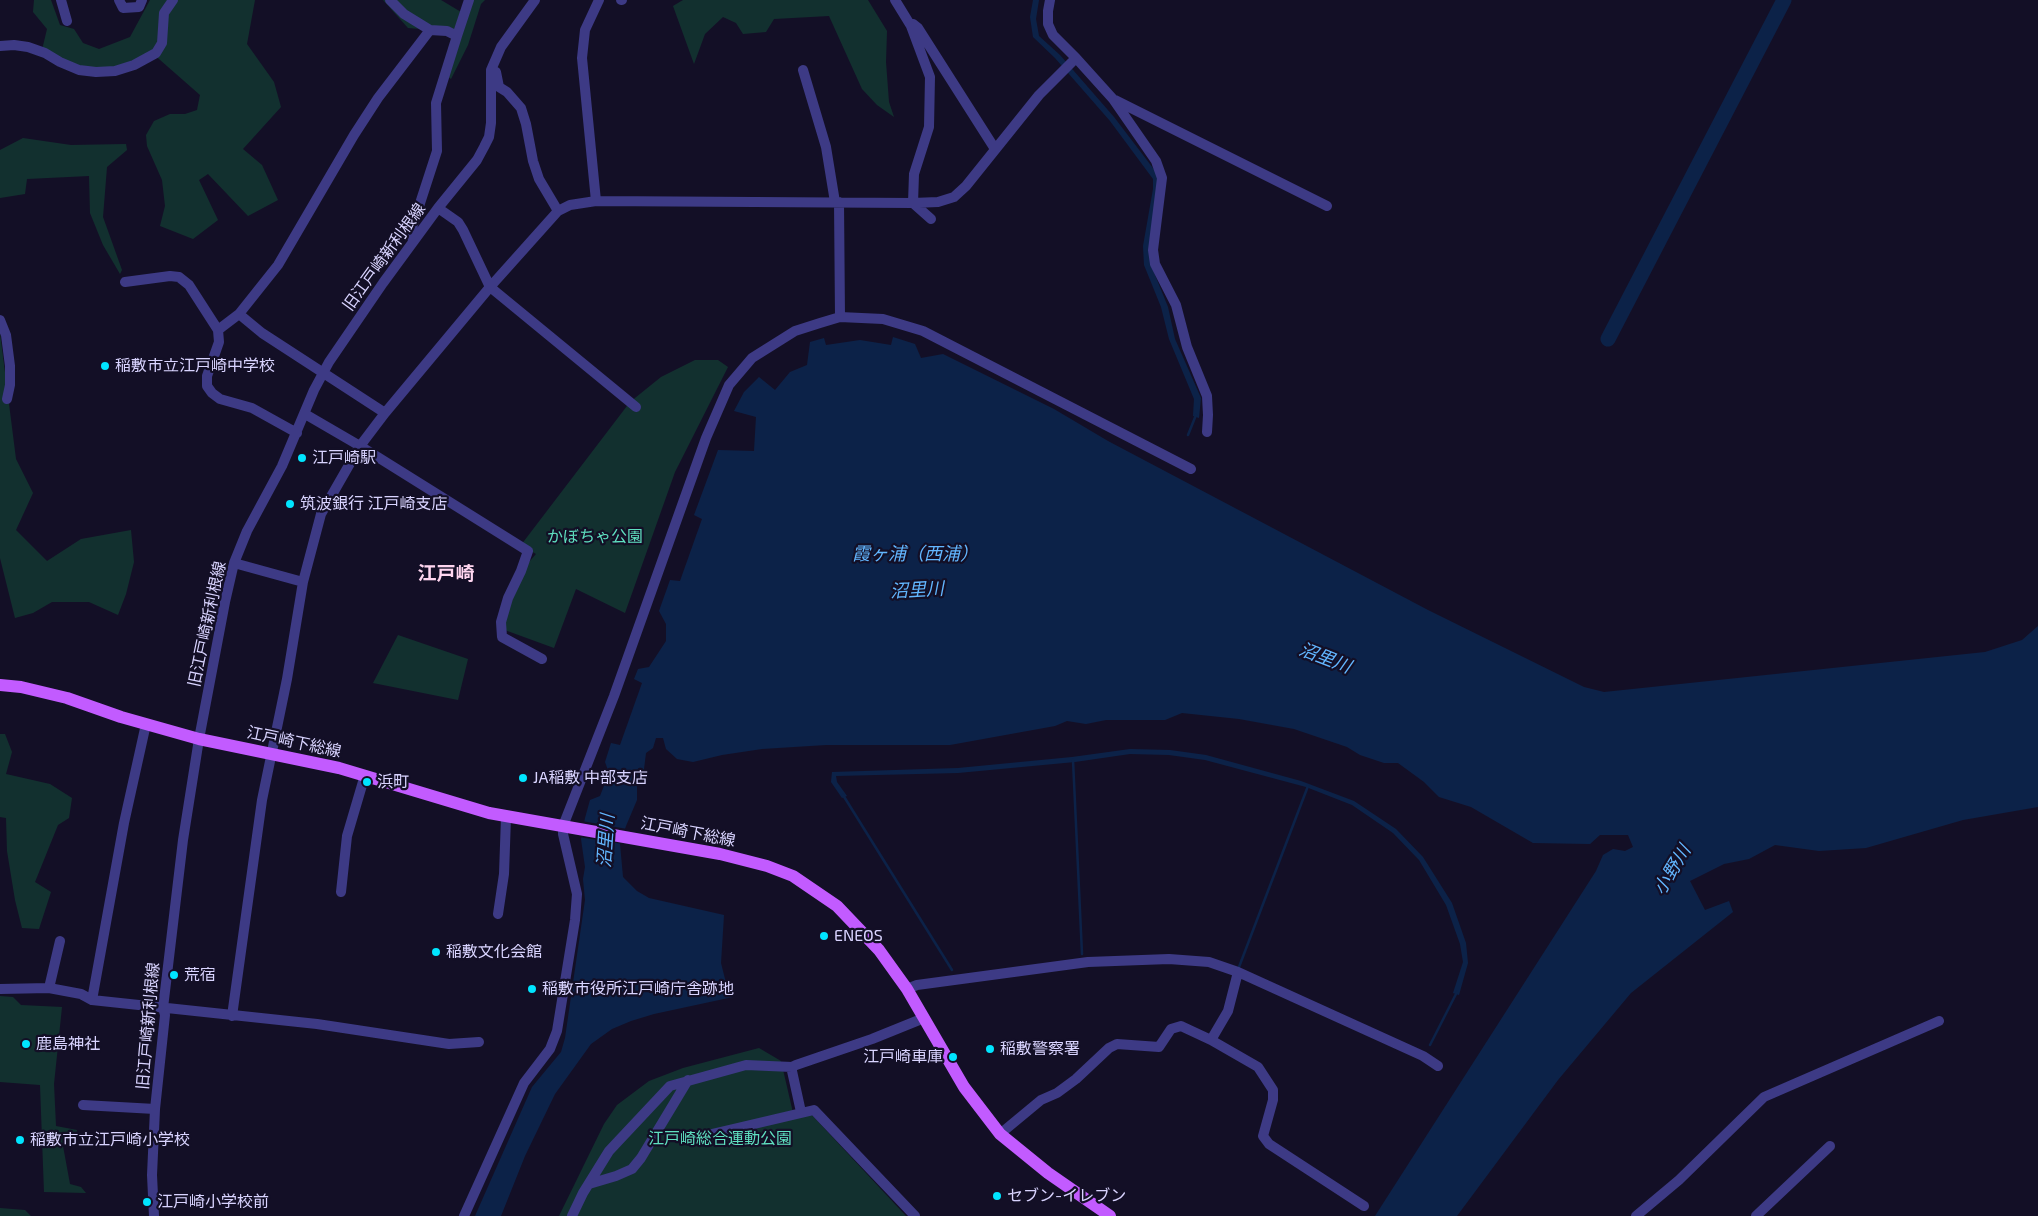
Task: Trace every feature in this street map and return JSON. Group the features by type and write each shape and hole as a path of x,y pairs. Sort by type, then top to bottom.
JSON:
{"main road":[{"name":"江戸崎下総線","path":"0,685 21,687 67,698 146,724 200,739 365,775 506,817 640,839 744,860 793,876 822,894 852,920 879,950 924,1018 964,1087 1000,1134 1048,1173 1110,1216"}],"street":[{"path":"61,0 67,21"},
{"path":"119,0 123,8 139,7 142,0"},
{"path":"0,46 28,47 45,53 79,70 96,72 114,71 134,65 156,54 162,43 164,13 174,0"},
{"path":"390,0 404,14 430,30 447,31 457,36"},
{"path":"413,241 411,232 437,151 436,103 469,0"},
{"name":"旧江戸崎新利根線","path":"154,1216 152,1175 155,1109 164,1015 163,1008 183,840 227,588 234,563 247,531 274,482 297,433 323,372 382,283 438,208 477,160 489,137 491,70 505,41 535,0"},
{"path":"596,201 582,58 585,30 598,0"},
{"path":"895,0 908,21 930,77 929,127 914,174 913,203"},
{"path":"1050,0 1048,24 1053,35 1113,99 1156,161 1162,178 1153,250 1155,264 1176,305 1187,347 1206,396 1207,432"},
{"path":"908,21 918,28 995,149"},
{"path":"218,330 239,314 278,264 378,98 430,30"},
{"path":"232,1016 262,800 288,670 303,582 321,514 360,446 385,412 490,287 558,211 570,205 596,201 913,203 938,202 954,197 966,186 1039,95 1076,58"},
{"path":"491,70 496,72 499,87 507,92 521,108 533,161 540,179 558,211"},
{"path":"803,70 826,147 837,202 840,317"},
{"path":"1113,99 1327,206"},
{"path":"913,203 931,219"},
{"path":"438,208 458,222 490,287 636,407"},
{"path":"125,282 170,276 179,277 189,285 218,330 220,342 207,376 207,386 212,393 220,399 252,408 297,433"},
{"path":"239,314 262,332 385,412"},
{"path":"464,1216 524,1083 550,1049 557,1031 577,900 563,834 706,438 729,385 752,358 795,331 840,317 883,319 923,331 1191,469"},
{"path":"0,320 6,335 10,366 10,385 7,399"},
{"path":"305,414 360,446 528,552 500,622 502,637 542,659"},
{"path":"234,563 303,582"},
{"path":"92,1000 124,823 146,724"},
{"path":"341,892 348,836 365,775"},
{"path":"498,914 504,874 506,817"},
{"path":"49,988 60,941"},
{"path":"906,989 926,984 1088,962 1169,959 1208,962 1238,972 1423,1056 1438,1066"},
{"path":"1211,1040 1228,1011 1238,972"},
{"path":"0,989 49,988 81,994 92,1000 378,1032 449,1044 479,1042"},
{"path":"572,1216 609,1151 672,1084 746,1066 792,1067 872,1039 924,1018"},
{"path":"1636,1216 1679,1180 1764,1097 1939,1021"},
{"path":"1000,1134 1042,1100 1057,1093 1076,1079 1109,1048 1117,1044 1159,1047 1171,1029 1181,1026 1211,1040 1258,1067 1274,1090 1263,1136 1269,1144 1364,1206"},
{"path":"792,1067 801,1112"},
{"path":"589,1184 632,1169 641,1158 688,1080"},
{"path":"83,1104 155,1109"},
{"path":"699,1137 811,1109 818,1113 915,1216"},
{"path":"1757,1216 1830,1146"}],"green space":[{"path":"34,0 51,0 60,25 74,29 83,43 99,49 130,37 150,0 255,0 247,44 274,82 281,107 243,149 262,165 278,200 248,216 208,174 199,180 218,220 193,239 160,226 165,206 162,180 147,146 146,135 154,121 170,114 185,114 197,110 200,95 151,52 147,60 91,74 42,50 47,29 33,12"},
{"path":"383,0 441,0 461,12 466,0 485,0 481,4 468,45 451,79 442,72 456,36 447,31 408,28"},
{"path":"683,0 868,0 887,31 886,62 889,102 894,117 877,105 862,89 829,16 774,19 766,32 743,34 736,23 723,17 705,34 694,64 673,6"},
{"path":"23,138 71,145 126,144 127,150 107,167 103,217 122,270 120,274 103,245 90,213 89,176 27,179 25,194 0,198 0,150"},
{"path":"0,333 16,459 33,493 16,530 47,561 81,539 131,530 134,562 126,594 118,615 89,602 52,602 33,613 15,618 0,558"},
{"name":"かぼちゃ公園","path":"695,360 718,360 728,367 675,472 625,613 576,589 554,648 502,629 516,577 536,554 521,545 630,402 661,377"},
{"path":"398,635 468,659 458,700 373,683"},
{"path":"0,734 5,734 12,752 6,774 50,784 72,798 69,818 58,825 35,882 51,892 39,929 22,928 15,900 7,851 6,818 0,817"},
{"path":"0,996 13,997 21,1005 62,1007 54,1084 56,1126 77,1130 76,1145 63,1146 70,1184 81,1187 86,1193 44,1192 40,1085 0,1082"},
{"name":"江戸崎総合運動公園","path":"759,1048 781,1061 794,1117 810,1113 906,1216 559,1216 604,1124 617,1105 649,1081 683,1068"},
{"path":"0,1208 25,1210 31,1216 0,1216"}],"water":[{"path":"1033,0 1039,0 1036,19 1039,36 1060,55 1114,117 1159,176 1151,265 1168,307 1175,339 1201,398 1199,418 1193,416 1194,399 1169,339 1161,307 1144,265 1143,246 1153,179 1110,121 1055,58 1033,37 1030,17"},
{"name":"霞ヶ浦（西浦）","path":"893,337 915,344 921,358 943,354 1054,409 1108,441 1428,610 1584,687 1604,692 1985,652 2022,640 2038,626 2038,807 1963,820 1866,848 1819,851 1775,845 1749,859 1724,864 1690,881 1705,910 1729,901 1733,912 1631,993 1558,1080 1457,1216 1375,1216 1596,871 1603,855 1613,849 1625,851 1633,847 1628,835 1600,835 1590,844 1533,843 1471,807 1439,797 1424,782 1398,763 1384,763 1360,755 1347,747 1294,729 1239,719 1182,713 1165,720 1106,720 1086,724 1067,721 1055,726 950,745 826,745 762,749 722,755 693,762 677,759 666,749 663,738 656,738 653,748 646,753 643,777 637,786 637,800 620,844 623,877 637,891 649,898 724,915 721,963 726,983 733,997 654,1014 631,1021 612,1029 591,1044 555,1094 525,1156 501,1216 475,1216 532,1087 561,1052 565,1038 585,900 583,879 585,867 581,839 585,818 590,800 600,796 609,773 605,762 611,743 620,745 642,683 634,679 638,669 649,667 666,641 666,624 659,611 670,580 680,581 702,519 694,515 718,450 754,451 756,417 734,411 744,392 759,377 775,390 790,372 807,365 810,342 824,338 826,345 860,340 891,345"},
{"path":"1130,749 1170,750 1206,755 1301,781 1354,801 1396,829 1423,857 1452,903 1466,943 1468,963 1459,995 1453,993 1463,962 1460,944 1446,905 1419,860 1393,833 1352,805 1306,787 1205,760 1169,755 1130,754 1075,762 958,773 836,776 837,782 847,796 842,798 831,782 832,772 958,768 1072,757"}],"pier":[{"path":"582,821 627,829 623,844 579,837"}],"waterway":[{"path":"1608,339 1784,0"},
{"path":"1188,435 1196,415"},
{"path":"1073,760 1082,954"},
{"path":"1239,967 1308,786"},
{"path":"843,795 952,970"},
{"path":"1430,1045 1457,992"}],"place":[{"name":"稲敷市立江戸崎中学校","path":"105,366"},
{"name":"江戸崎駅","path":"302,458"},
{"name":"筑波銀行 江戸崎支店","path":"290,504"},
{"name":"JA稲敷 中部支店","path":"523,778"},
{"name":"浜町","path":"367,782"},
{"name":"ENEOS","path":"824,936"},
{"name":"稲敷文化会館","path":"436,952"},
{"name":"荒宿","path":"174,975"},
{"name":"稲敷市役所江戸崎庁舎跡地","path":"532,989"},
{"name":"鹿島神社","path":"26,1044"},
{"name":"稲敷警察署","path":"990,1049"},
{"name":"江戸崎車庫","path":"953,1057"},
{"name":"稲敷市立江戸崎小学校","path":"20,1140"},
{"name":"セブン-イレブン","path":"997,1196"},
{"name":"江戸崎小学校前","path":"147,1202"}],"district":[{"name":"江戸崎","path":"446,574"}],"water label":[{"name":"沼里川","path":"917,590"},
{"name":"沼里川","path":"1325,658"},
{"name":"沼里川","path":"606,841"},
{"name":"小野川","path":"1672,870"}]}
